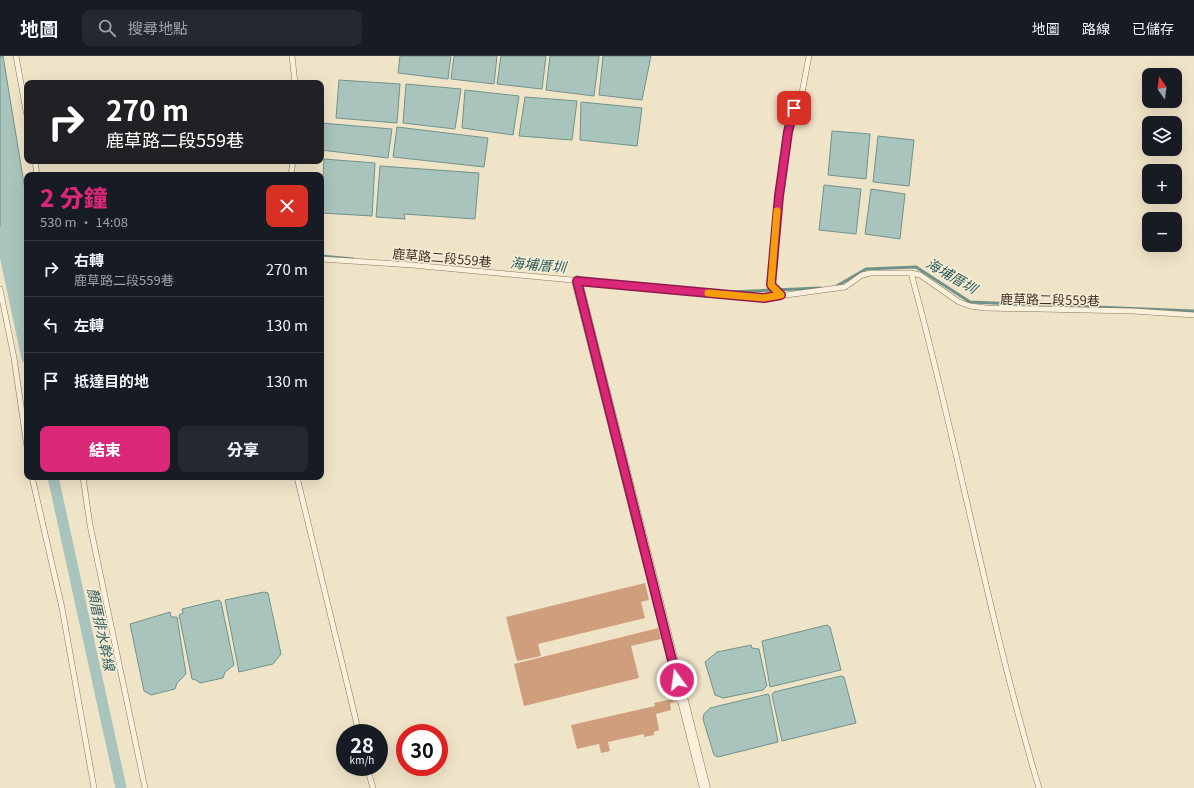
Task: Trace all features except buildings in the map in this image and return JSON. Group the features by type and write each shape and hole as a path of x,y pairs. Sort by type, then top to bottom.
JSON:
{"street":[{"path":"577,281 704,788"}],"lane":[{"path":"16,56 24,100"},
{"path":"292,56 295,80"},
{"path":"781,295 771,285 779,196 790,122 794,108 802,93 809,56"},
{"name":"鹿草路二段559巷","path":"324,259 412,265 764,298 845,287 862,275 871,273 911,273 920,275 959,302 970,306 986,308 1133,311 1194,315"},
{"path":"911,273 960,470 1006,668 1039,788"},
{"path":"0,288 14,358 24,426"},
{"path":"33,480 62,608 94,788"},
{"path":"83,480 90,525 145,788"},
{"path":"298,480 357,724"},
{"path":"370,776 373,788"}],"water":[{"path":"0,56 3,56 24,184 24,351 16,304 0,234"},
{"path":"400,56 451,56 448,79 398,73"},
{"path":"454,56 497,56 494,84 451,79"},
{"path":"501,56 546,56 542,89 497,84"},
{"path":"550,56 599,56 594,96 546,90"},
{"path":"603,56 651,56 642,100 599,95"},
{"path":"339,80 400,84 397,123 336,118"},
{"path":"406,84 461,89 455,129 403,123"},
{"path":"465,90 519,96 513,135 462,128"},
{"path":"525,97 577,101 572,140 519,136"},
{"path":"581,102 642,108 637,146 580,140"},
{"path":"324,123 392,129 388,158 324,150"},
{"path":"397,127 488,138 484,167 393,157"},
{"path":"832,131 870,134 866,179 828,175"},
{"path":"878,136 914,140 909,186 873,182"},
{"path":"324,159 375,163 372,216 324,213"},
{"path":"380,166 479,173 475,219 404,214 405,219 376,217"},
{"path":"824,185 861,189 856,234 819,230"},
{"path":"871,189 905,194 900,239 865,234"},
{"path":"264,592 268,593 281,654 273,664 239,672 225,600"},
{"path":"219,600 221,602 234,665 225,672 223,678 200,683 192,679 179,615 183,613 182,609"},
{"path":"170,612 171,617 177,617 186,674 177,683 175,689 151,695 144,691 130,624"},
{"path":"827,625 830,627 841,670 770,687 762,641"},
{"path":"751,645 752,648 759,649 767,686 763,690 723,698 715,695 705,662 717,652"},
{"path":"841,676 844,677 856,723 782,741 772,695 774,692"},
{"path":"768,694 778,742 718,757 714,755 703,719 704,714 710,708"}],"waterway":[{"name":"顏厝排水幹線","path":"0,232 24,344"},
{"name":"海埔厝圳","path":"324,256 353,259"},
{"name":"海埔厝圳","path":"835,287 866,269 916,267 970,302 1194,311"},
{"name":"海埔厝圳","path":"728,292 820,288"},
{"name":"顏厝排水幹線","path":"54,480 121,788"}],"slow traffic":[{"path":"708,293 764,298 781,295 771,285 777,211"}],"route":[{"path":"677,680 577,281 764,298 781,295 771,285 773,255 788,132 794,108"}]}
